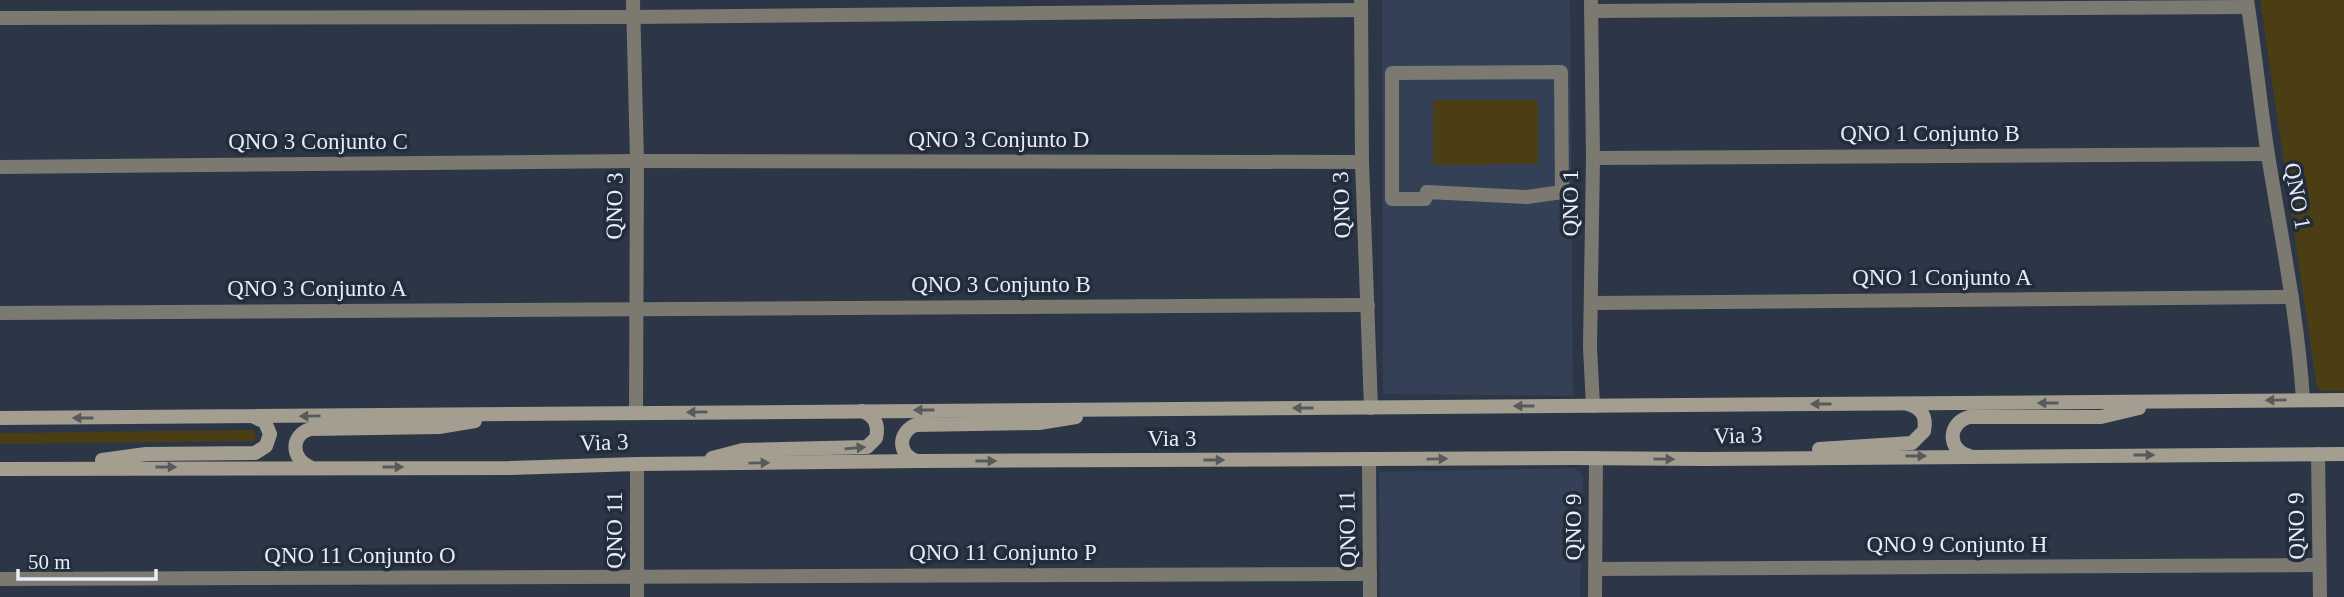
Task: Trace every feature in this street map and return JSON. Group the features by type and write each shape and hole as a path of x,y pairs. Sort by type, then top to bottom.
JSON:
{"main road":[{"name":"Via 3","path":"0,418 2344,400"},
{"path":"1970,456 1958,451 1952,439 1954,427 1963,418 2101,417 2171,402"},
{"path":"1755,457 1838,447 1912,443 1924,431 1925,419 1919,409 1908,404"},
{"path":"919,461 907,457 902,445 905,433 915,425 1039,423 1115,409"},
{"path":"690,464 743,450 867,447 876,438 877,425 871,415 859,411"},
{"path":"310,467 299,460 295,447 300,435 310,429 439,427 521,413"},
{"path":"49,467 146,454 255,453 266,446 270,434 265,422 254,417"},
{"name":"Via 3","path":"0,469 510,468 919,461 2344,454"}],"street":[{"name":"QNO 3","path":"633,0 637,161 636,413"},
{"path":"1591,6 2248,4"},
{"name":"QNO 1","path":"2248,4 2268,154 2292,297 2303,400"},
{"name":"QNO 3","path":"1361,5 1362,162 1371,408"},
{"path":"0,18 633,17 1361,5"},
{"name":"QNO 1","path":"1591,6 1592,406"},
{"path":"1561,72 1562,192 1527,197 1427,192 1425,199 1392,199 1392,73 1561,72"},
{"name":"QNO 1 Conjunto B","path":"1592,158 2268,154"},
{"name":"QNO 3 Conjunto D","path":"637,161 1362,162"},
{"name":"QNO 3 Conjunto C","path":"0,167 637,161"},
{"name":"QNO 1 Conjunto A","path":"1592,303 2292,297"},
{"name":"QNO 3 Conjunto B","path":"635,309 1368,305"},
{"name":"QNO 3 Conjunto A","path":"0,313 635,309"},
{"name":"QNO 9","path":"2318,454 2320,597"},
{"name":"QNO 9","path":"1595,597 1596,458"},
{"name":"QNO 11","path":"1369,460 1370,597"},
{"name":"QNO 11","path":"637,597 638,464"},
{"name":"QNO 9 Conjunto H","path":"1595,569 2319,565"},
{"name":"QNO 11 Conjunto P","path":"637,576 1370,574"},
{"name":"QNO 11 Conjunto O","path":"0,579 637,576"}],"shaded area":[{"path":"1382,0 1570,0 1573,396 1383,394"},
{"path":"2260,0 2344,0 2344,391 2324,391 2317,388"},
{"path":"1433,100 1538,100 1538,164 1433,165"},
{"path":"253,430 256,435 254,441 0,444 0,433"},
{"path":"1574,468 1583,477 1580,597 1380,597 1379,472"}]}
